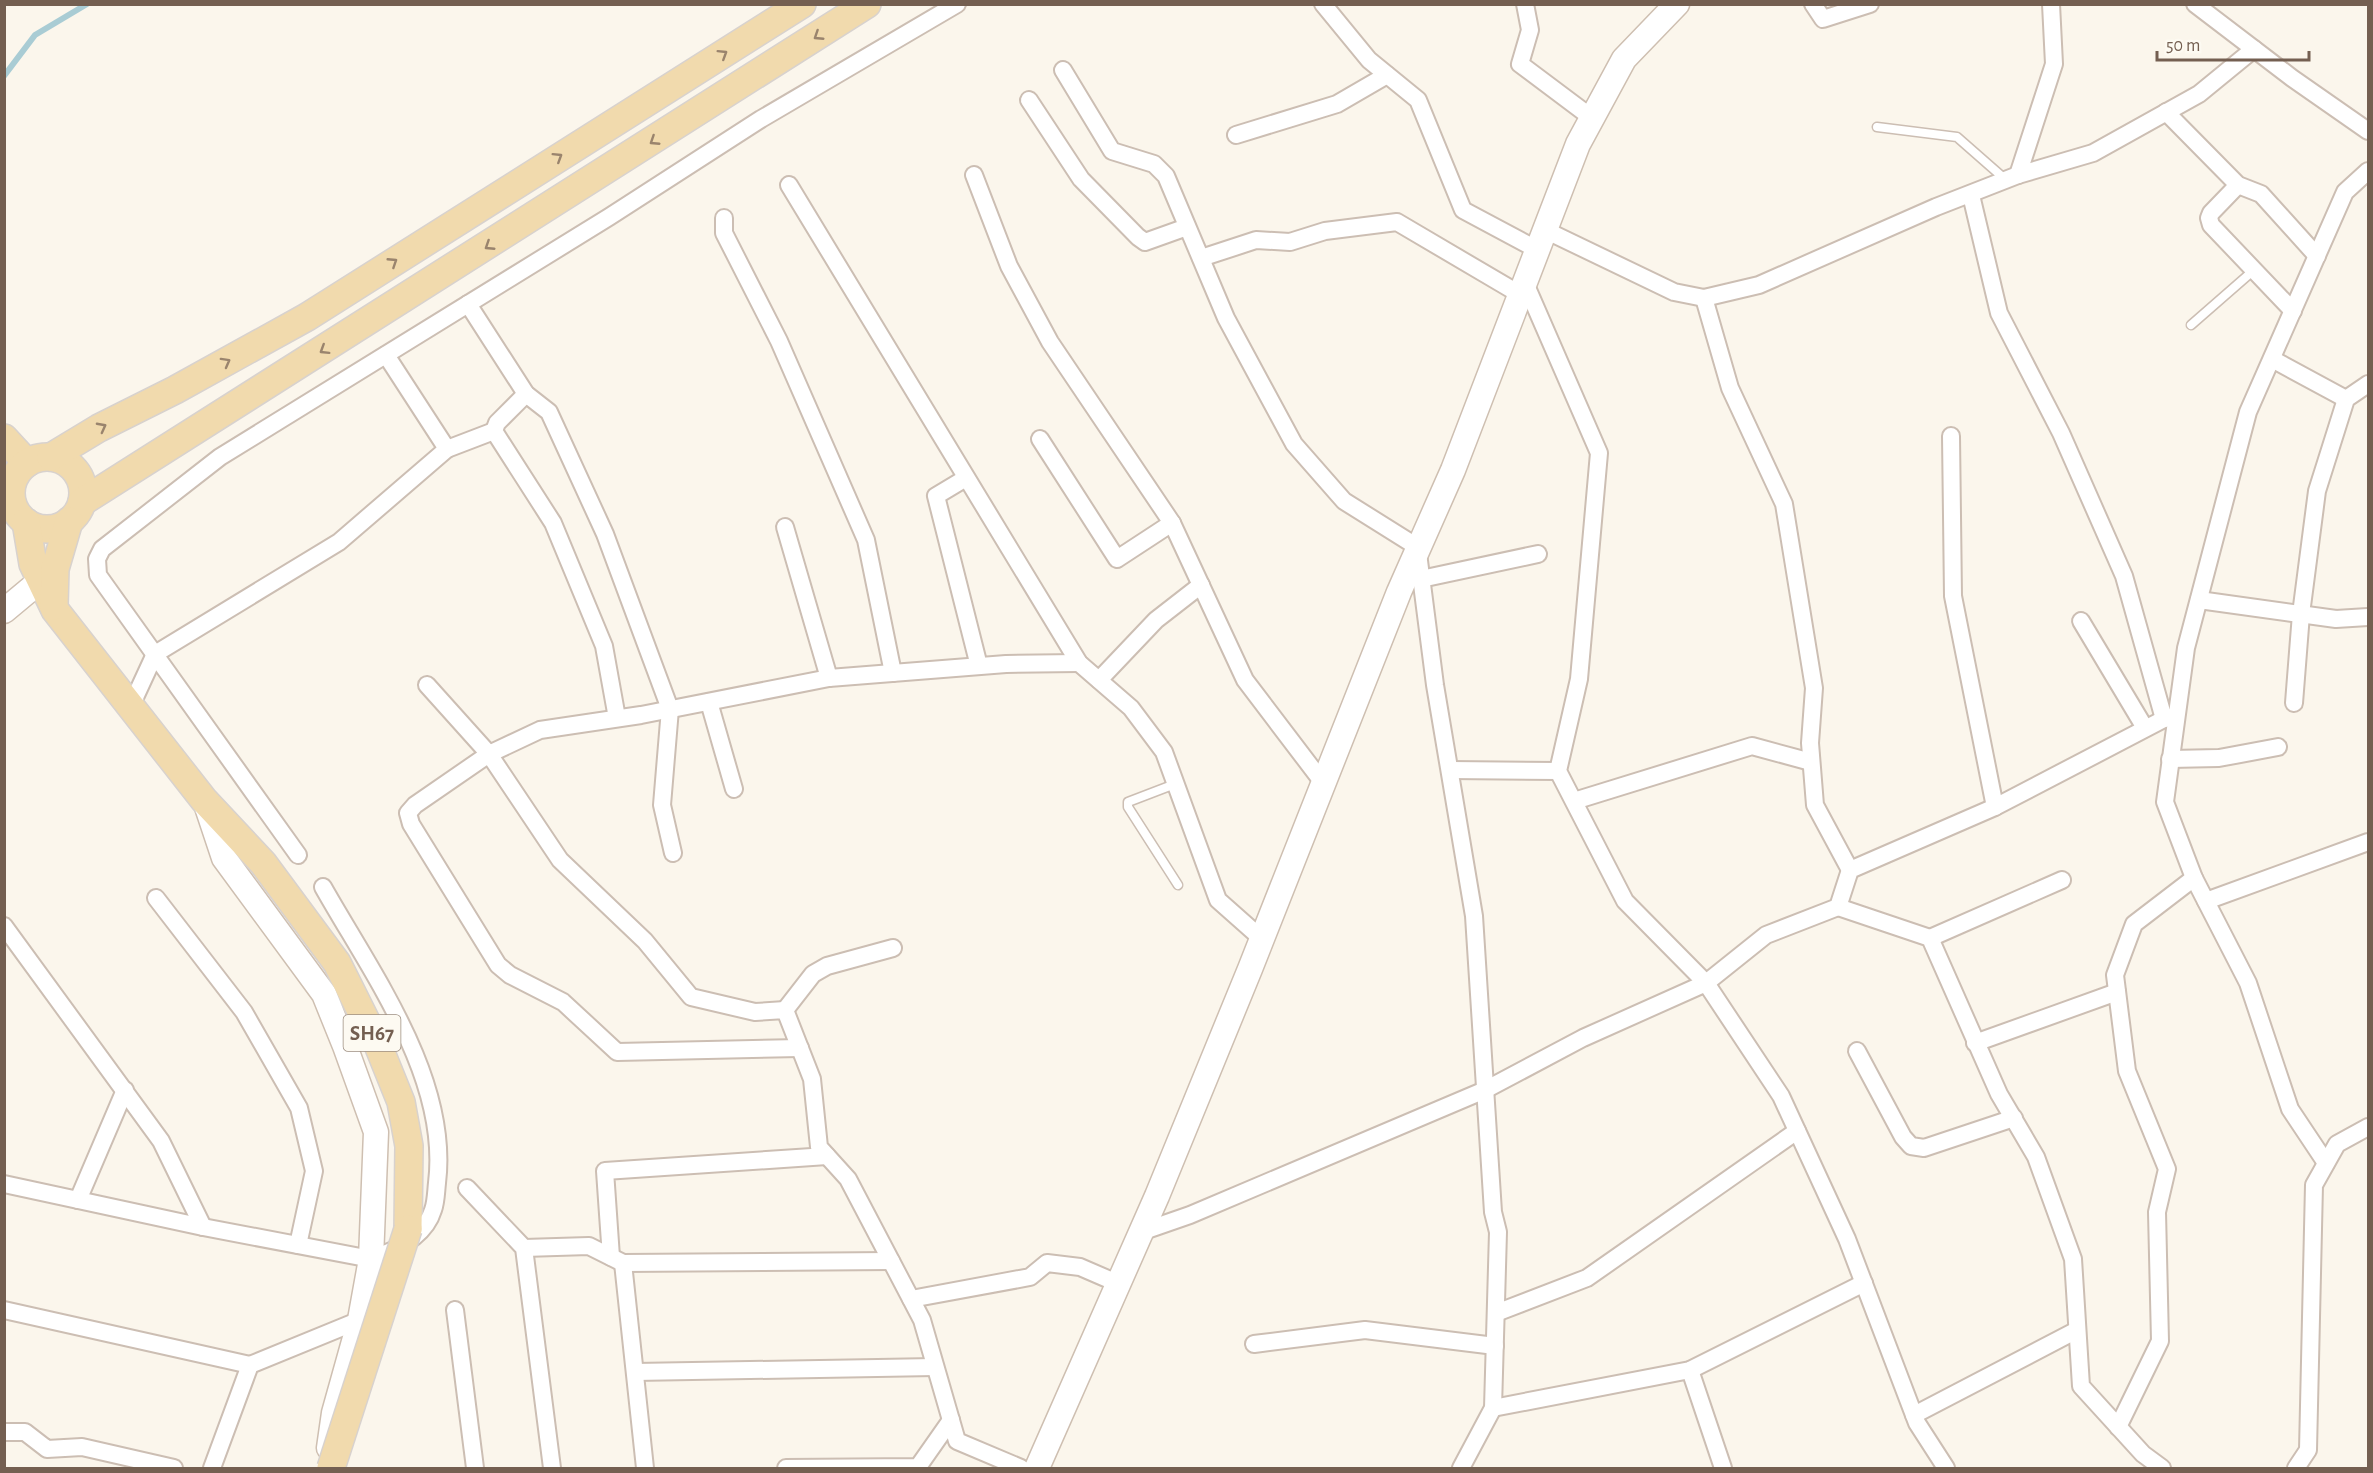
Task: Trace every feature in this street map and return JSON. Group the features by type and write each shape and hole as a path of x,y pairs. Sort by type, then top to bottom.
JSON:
{"main road":[{"path":"802,4 307,317 15,475 7,489 14,509 34,527 52,529 75,511 867,4"},
{"path":"1037,1468 1141,1232 1262,939 1418,549 1453,470 1578,144 1624,59 1670,7"},
{"path":"4,438 39,460 70,465 77,472 83,491 55,569 55,610"},
{"name":"SH67","path":"26,522 33,564 55,610 204,800 263,863 337,963 378,1045 400,1102 409,1146 408,1228 329,1468"},
{"path":"4,611 40,580"},
{"path":"204,800 224,858 324,994 376,1132 371,1258 360,1320 334,1413 329,1468"}],"street":[{"path":"298,855 98,575 97,559 102,549 220,457 775,110 957,4"},
{"path":"1323,4 1369,60 1418,100 1463,210 1674,292 1704,298 1759,285 1936,207 2012,177 2093,153 2199,94 2254,49"},
{"path":"1525,4 1530,30 1520,64 1592,118"},
{"path":"1813,4 1823,19 1870,4"},
{"path":"2012,177 2054,64 2051,4"},
{"path":"2195,4 2368,131"},
{"path":"1064,70 1112,151 1161,168 1226,318 1294,444 1344,501 1418,549 1474,916 1493,1212 1498,1232 1493,1408 1461,1468"},
{"path":"1236,135 1337,104 1387,75"},
{"path":"1029,100 1081,179 1138,237 1145,242 1154,241 1188,227"},
{"path":"2166,112 2238,185 2260,194 2317,255"},
{"path":"2326,1163 2290,1109 2248,982 2194,878 2165,802 2170,759 2170,718 2248,412 2345,192 2368,171"},
{"path":"974,175 1009,266 1050,342 1173,523 1245,680 1324,784"},
{"path":"789,185 1079,663 1131,708 1164,752 1218,900 1262,939"},
{"path":"2238,185 2211,213 2209,218 2211,225 2292,311"},
{"path":"1971,195 1999,314 2061,433 2124,576 2170,718"},
{"path":"724,218 724,233 779,341 866,540 893,673"},
{"path":"1201,258 1264,238 1284,243 1325,231 1397,222 1523,289 1599,453 1579,679 1558,771 1625,901 1706,983 1782,1096 1847,1239 1914,1415 1946,1468"},
{"path":"1704,298 1730,388 1784,504 1814,688 1810,743 1815,805 1850,870 1838,907"},
{"path":"468,304 526,394 549,412 600,522 670,709 662,805 673,853"},
{"path":"386,355 447,449"},
{"path":"2272,359 2346,399"},
{"path":"2294,703 2301,614 2317,491 2346,399 2368,384"},
{"path":"131,706 155,654 339,542 447,449 494,431 497,423 526,394"},
{"path":"494,431 553,523 604,646 617,718"},
{"path":"1951,436 1953,596 1995,807"},
{"path":"1040,439 1117,559 1173,523"},
{"path":"966,478 936,496 979,666"},
{"path":"784,527 829,678"},
{"path":"1421,579 1538,554"},
{"path":"1100,680 1156,620 1201,585"},
{"path":"2199,600 2336,619 2368,617"},
{"path":"2081,621 2145,728"},
{"path":"800,1048 617,1052 563,1002 510,975 498,965 411,824 408,813 415,805 489,754 540,730 709,702 829,678 979,666 1079,663"},
{"path":"426,685 489,754 560,860 645,941 691,997 754,1012 785,1010 813,974 828,966 893,948"},
{"path":"709,702 734,789"},
{"path":"1850,870 1995,807 2145,728 2170,718"},
{"path":"1574,801 1752,746 1811,762"},
{"path":"2170,759 2219,758 2278,747"},
{"path":"1450,770 1558,771"},
{"path":"2206,901 2368,842"},
{"path":"2118,1427 2160,1341 2157,1212 2167,1169 2127,1071 2115,975 2134,924 2194,878"},
{"path":"1141,1232 1190,1215 1485,1090 1583,1038 1706,983 1766,935 1838,907 1930,938 2062,880"},
{"path":"4,1184 203,1227 371,1258 392,1252 418,1233 433,1210 440,1155 433,1106 409,1039 323,887"},
{"path":"156,898 244,1012 299,1108 314,1171 298,1245"},
{"path":"7,928 160,1141 203,1227"},
{"path":"4,952 7,928"},
{"path":"1930,938 1975,1043 2036,1157 2073,1259 2080,1386 2143,1454 2162,1468"},
{"path":"1975,1043 2117,992"},
{"path":"785,1010 812,1079 819,1147 848,1179 922,1320 957,1441 1020,1468"},
{"path":"1857,1051 1903,1137 1911,1146 1924,1148 2014,1118"},
{"path":"78,1200 125,1090"},
{"path":"2296,1468 2308,1450 2314,1185 2337,1144 2368,1127"},
{"path":"1496,1313 1587,1278 1797,1131"},
{"path":"645,1468 635,1372 605,1171 827,1156"},
{"path":"467,1188 524,1248 552,1468"},
{"path":"524,1248 589,1246 617,1260 891,1262"},
{"path":"911,1299 1030,1277 1047,1263 1080,1267 1118,1283"},
{"path":"1493,1408 1690,1370 1864,1283"},
{"path":"4,1310 250,1365 360,1320"},
{"path":"455,1310 475,1468"},
{"path":"1254,1344 1365,1330 1495,1346"},
{"path":"1914,1415 2077,1330"},
{"path":"212,1468 250,1365"},
{"path":"635,1372 935,1367"},
{"path":"1690,1370 1723,1468"},
{"path":"786,1468 918,1468 951,1420"},
{"path":"4,1432 25,1432 47,1449 82,1447 174,1468"}],"lane":[{"path":"1877,127 1957,137 2012,177"},
{"path":"2191,325 2254,270"},
{"path":"1175,784 1132,798 1128,802 1128,807 1178,885"}],"waterway":[{"path":"4,76 35,35 87,4"}]}
